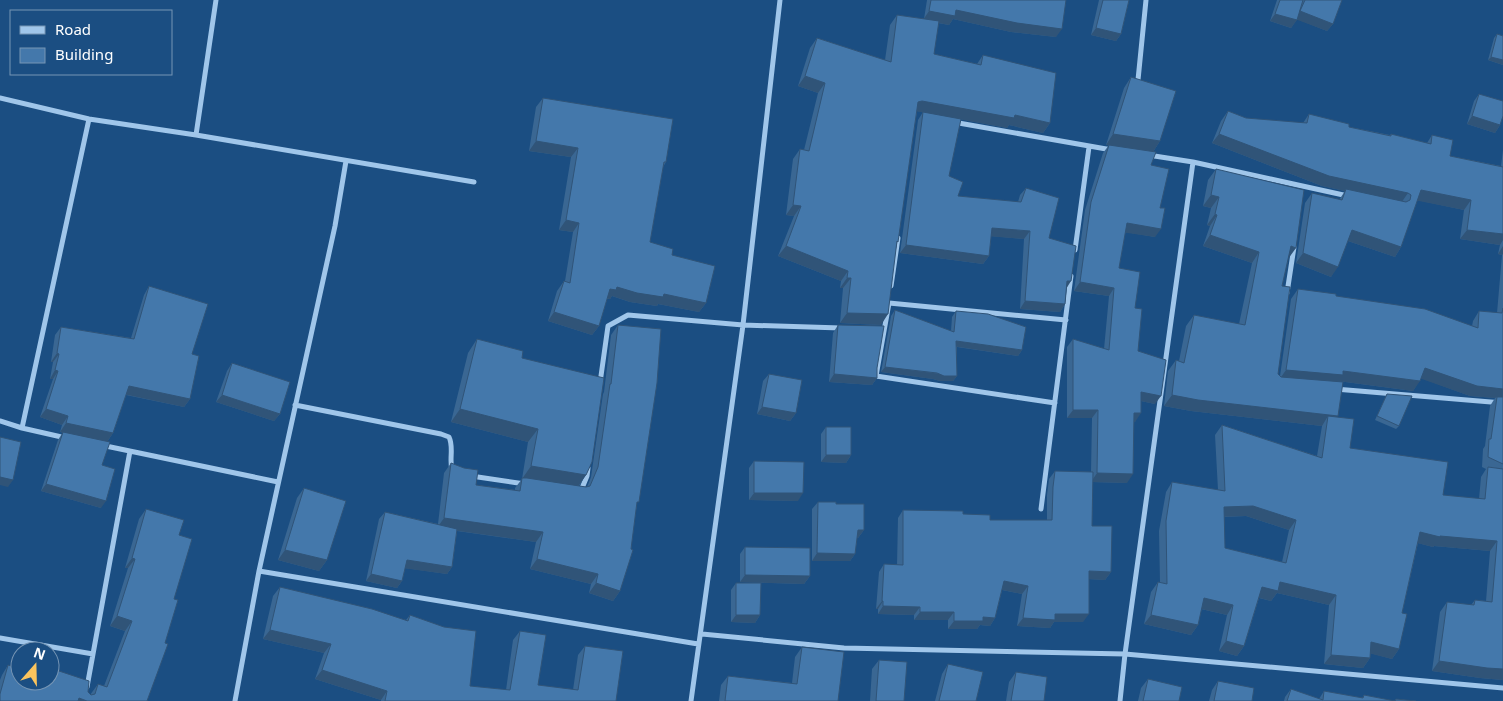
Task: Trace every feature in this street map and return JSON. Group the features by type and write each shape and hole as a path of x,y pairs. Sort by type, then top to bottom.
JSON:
{"street":[{"path":"196,136 216,0"},
{"path":"691,701 698,644 702,634 743,325 780,0"},
{"path":"1138,80 1146,0"},
{"path":"0,98 89,119 474,182"},
{"path":"22,428 89,119"},
{"path":"943,121 1117,151"},
{"path":"1075,252 1089,147"},
{"path":"1146,155 1193,162 1351,197"},
{"path":"235,701 259,572 335,226 346,162"},
{"path":"1120,701 1193,162"},
{"path":"1301,197 1302,187"},
{"path":"898,234 889,303 876,376 1055,403"},
{"path":"1287,295 1295,236"},
{"path":"1041,509 1072,272"},
{"path":"889,303 1066,320"},
{"path":"599,392 608,326 628,315 743,325 847,328"},
{"path":"875,329 884,329"},
{"path":"1331,388 1503,403"},
{"path":"295,405 449,437 452,443 451,470 458,474"},
{"path":"0,421 76,440"},
{"path":"94,444 278,482"},
{"path":"86,692 130,451"},
{"path":"570,492 580,493 587,476 589,457"},
{"path":"466,475 532,485"},
{"path":"259,572 698,644"},
{"path":"702,634 844,648 1125,654 1503,688"},
{"path":"0,638 93,654"},
{"path":"843,657 844,648"}],"building":[{"path":"931,0 1066,0 1062,29 1017,23 956,10 955,16 929,11"},
{"path":"1103,0 1129,0 1121,34 1096,28"},
{"path":"1280,0 1303,0 1297,20 1275,14"},
{"path":"1305,0 1342,0 1333,24 1300,11"},
{"path":"897,15 939,21 934,54 981,65 983,55 1056,73 1050,123 1015,115 1014,118 922,101 918,102 888,314 847,313 851,278 847,278 848,271 786,246 801,206 793,205 800,149 809,151 825,83 805,76 817,38 891,62"},
{"path":"1497,34 1503,36 1503,60 1491,57"},
{"path":"1131,77 1176,91 1160,141 1113,134"},
{"path":"1479,94 1503,101 1503,116 1500,125 1472,116"},
{"path":"543,98 673,119 650,242 673,249 672,255 715,266 706,303 664,294 663,297 637,293 617,287 616,290 610,289 599,326 554,312 564,281 570,283 579,223 566,220 578,148 536,141"},
{"path":"1228,111 1246,118 1307,123 1309,114 1349,124 1349,127 1391,136 1391,134 1431,144 1432,135 1453,140 1450,156 1503,167 1503,234 1467,230 1471,200 1421,190 1401,247 1352,230 1338,267 1303,253 1312,193 1342,200 1346,189 1406,202 1410,200 1411,195 1329,176 1219,134"},
{"path":"923,112 961,119 949,176 963,182 958,196 1021,202 1026,188 1059,198 1049,238 1076,246 1071,281 1067,281 1065,304 1025,301 1030,231 992,228 989,256 906,245"},
{"path":"1109,145 1156,152 1151,165 1169,169 1160,208 1165,208 1161,229 1127,223 1119,268 1140,272 1135,308 1142,309 1138,351 1166,360 1161,396 1141,392 1141,413 1134,413 1133,474 1097,473 1098,410 1073,410 1073,339 1109,350 1114,288 1080,282 1091,202"},
{"path":"1216,169 1304,190 1296,248 1291,246 1282,286 1290,287 1278,374 1281,377 1343,382 1338,416 1198,400 1172,395 1176,360 1184,363 1194,315 1245,325 1259,252 1210,235 1217,215 1215,214 1219,197 1211,195"},
{"path":"149,286 208,304 192,354 199,356 190,399 129,386 113,433 66,423 68,416 46,409 58,371 55,370 59,354 57,353 61,327 134,339"},
{"path":"1298,289 1425,309 1478,328 1479,311 1502,313 1503,308 1503,389 1477,386 1425,368 1420,381 1343,371 1343,375 1286,370"},
{"path":"895,310 954,332 956,311 988,314 1026,327 1022,350 956,341 957,376 944,376 937,373 885,367"},
{"path":"618,325 661,329 657,383 639,502 637,502 631,549 633,550 620,591 596,583 598,574 537,559 543,532 444,518 451,463 464,468 478,470 476,485 520,491 522,478 527,478 590,486 598,467"},
{"path":"838,325 884,326 877,378 834,374"},
{"path":"477,339 523,351 522,358 604,378 592,462 586,475 531,466 538,429 460,409"},
{"path":"232,363 290,382 280,414 222,395"},
{"path":"769,374 802,380 796,413 762,407"},
{"path":"1387,394 1412,396 1399,426 1377,416"},
{"path":"1497,397 1503,397 1503,464 1488,457 1489,439 1491,439"},
{"path":"1328,416 1354,419 1350,448 1448,462 1443,495 1485,499 1488,467 1503,469 1503,669 1439,661 1447,602 1474,605 1475,600 1492,602 1497,541 1440,537 1420,532 1402,613 1407,614 1399,649 1371,642 1370,658 1331,655 1336,595 1280,582 1278,591 1262,587 1244,646 1226,641 1233,605 1204,598 1198,625 1151,615 1158,582 1167,584 1166,521 1172,482 1225,491 1222,425 1322,458","holes":["1253,506 1296,520 1286,563 1225,548 1224,507"]},
{"path":"826,427 851,427 851,455 826,455"},
{"path":"63,432 110,442 102,465 115,469 106,501 46,484"},
{"path":"0,437 21,442 13,480 0,477"},
{"path":"754,461 804,462 803,493 754,493"},
{"path":"1055,471 1093,472 1092,526 1112,526 1111,572 1089,571 1089,614 1055,614 1055,620 1023,618 1028,586 1004,581 995,618 983,617 983,621 954,621 954,612 920,612 920,607 883,606 884,564 903,565 903,510 963,511 963,514 990,515 990,520 1052,520"},
{"path":"304,488 346,501 327,560 285,550"},
{"path":"818,502 864,504 864,530 858,530 855,554 817,553"},
{"path":"146,509 184,520 179,535 192,539 174,599 178,600 165,643 168,644 147,701 87,701 79,698 78,701 0,701 0,694 8,665 10,666 10,691 60,691 60,671 89,681 88,692 91,695 95,694 98,684 107,687 132,621 117,616 135,559 132,558"},
{"path":"385,512 457,529 452,567 407,560 402,581 371,574"},
{"path":"745,547 810,548 810,576 745,575"},
{"path":"736,583 761,583 760,615 736,615"},
{"path":"280,587 372,609 408,621 410,615 444,627 476,631 470,686 510,690 520,631 546,635 538,685 578,690 585,646 623,651 616,701 385,701 387,691 322,670 331,644 270,630"},
{"path":"802,647 844,652 838,701 725,701 728,676 797,684"},
{"path":"879,660 907,662 904,701 876,701"},
{"path":"948,664 983,672 976,701 939,701"},
{"path":"1016,672 1047,677 1044,701 1011,701"},
{"path":"1148,679 1182,687 1179,701 1143,701"},
{"path":"1218,681 1254,688 1252,701 1214,701"},
{"path":"1291,689 1323,700 1324,691 1363,698 1364,695 1395,701 1287,701"},
{"path":"1396,699 1416,701 1395,701"}]}
